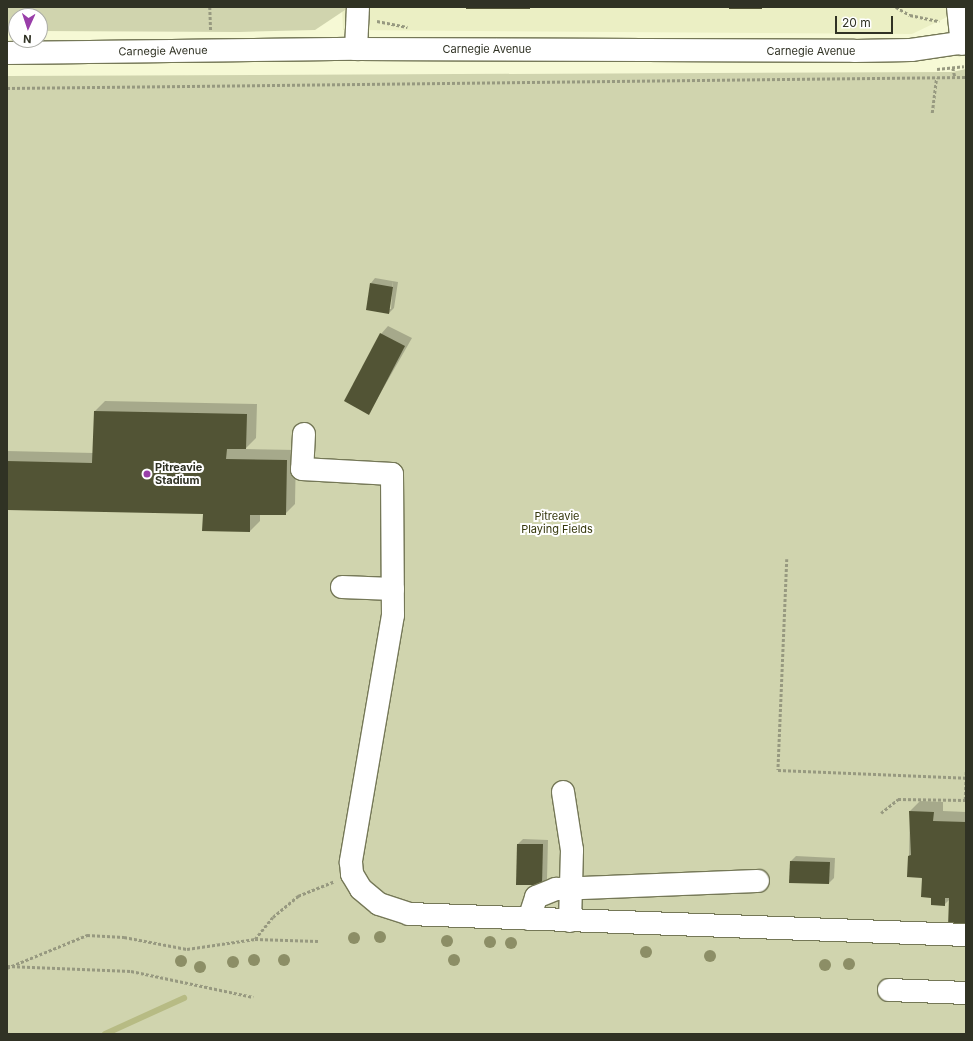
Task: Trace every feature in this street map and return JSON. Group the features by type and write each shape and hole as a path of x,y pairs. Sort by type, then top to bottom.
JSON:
{"street":[{"path":"356,48 358,7"},
{"path":"950,14 964,43"},
{"name":"Carnegie Avenue","path":"7,53 356,48 854,51 964,43"},
{"path":"304,434 302,470 392,474 393,615 353,845 352,874 361,889 393,911 570,921 966,935"},
{"path":"342,587 393,589"},
{"path":"563,792 572,850 570,921"},
{"path":"529,919 536,897 572,888 758,881"},
{"path":"889,990 966,993"}],"path":[{"path":"210,7 212,37"},
{"path":"896,7 910,15 950,14"},
{"path":"953,68 955,77"},
{"path":"7,88 966,77"},
{"path":"932,113 936,78"},
{"path":"787,559 778,770 966,778"},
{"path":"881,813 898,799 965,800 966,771"},
{"path":"255,939 273,917 298,896 352,874"},
{"path":"7,967 86,936 124,937 187,949 255,939 318,941"},
{"path":"12,966 130,971 253,997"}],"shaded area":[{"path":"342,7 966,8 912,34 343,30"}],"green space":[{"path":"7,7 348,8 315,30 239,32 48,31 48,8 8,8 7,30"},
{"name":"Pitreavie Playing Fields","path":"966,69 966,1034 7,1034 7,76 952,72"}],"building":[{"path":"466,7 530,7 530,9 466,9"},
{"path":"729,7 762,7 762,9 729,9"},
{"path":"370,283 393,287 389,314 366,310"},
{"path":"380,333 405,346 369,415 344,401"},
{"name":"Pitreavie Stadium","path":"94,411 247,414 246,449 227,449 226,459 287,460 286,515 250,515 250,532 202,531 203,514 7,510 7,461 92,463"},
{"path":"909,811 934,812 933,821 966,822 966,928 948,927 949,898 945,898 945,906 931,905 931,898 921,897 922,878 907,877 908,856 911,855"},
{"path":"517,844 543,844 542,885 516,885"},
{"path":"790,861 830,862 829,884 789,883"}],"waterway":[{"path":"105,1034 184,998"}],"place":[{"name":"Pitreavie Stadium","path":"147,474"}]}
